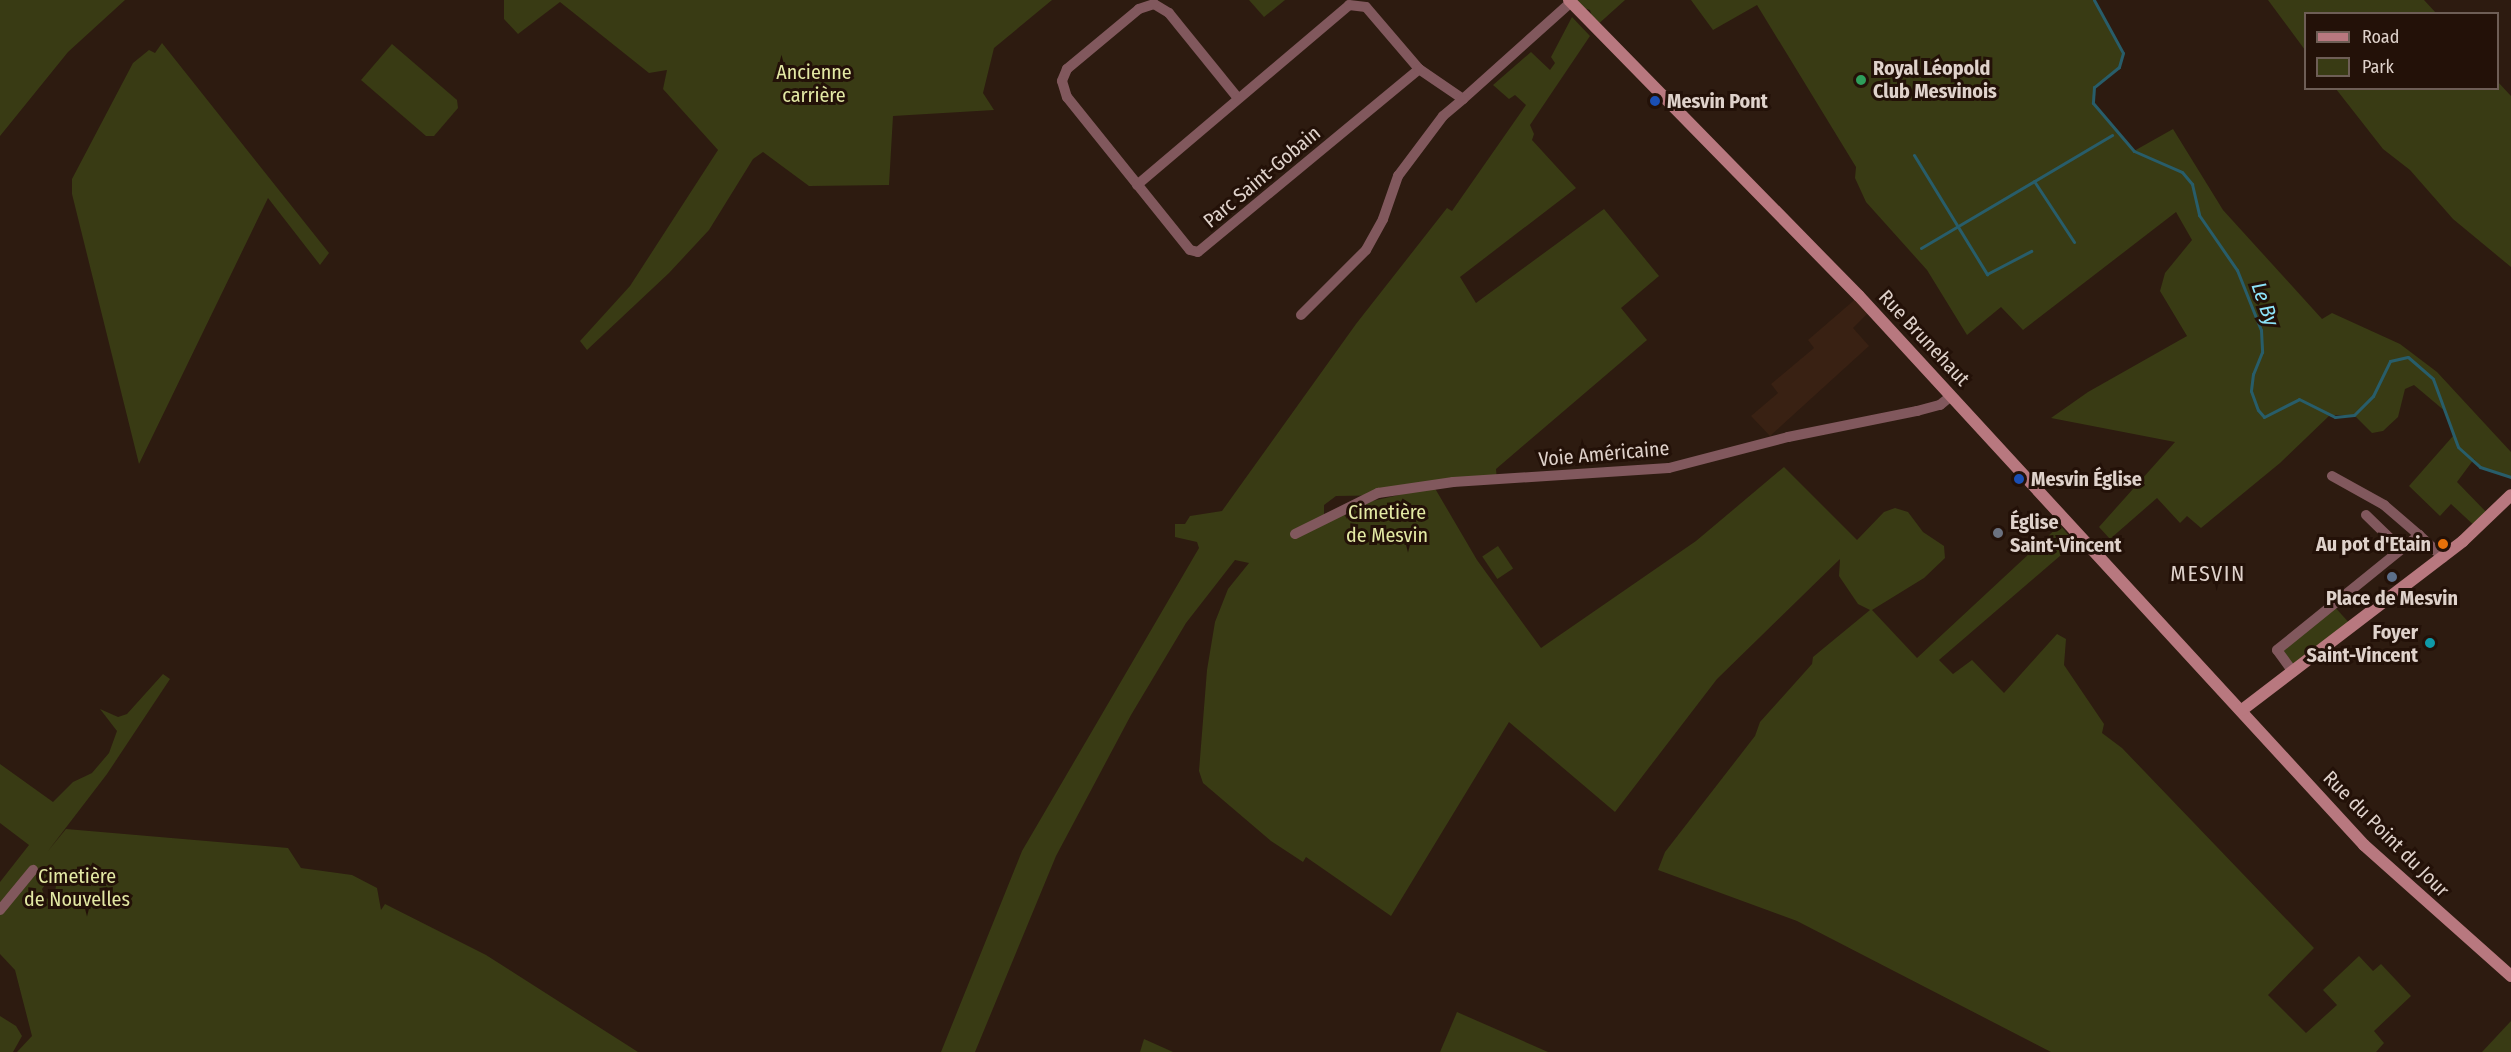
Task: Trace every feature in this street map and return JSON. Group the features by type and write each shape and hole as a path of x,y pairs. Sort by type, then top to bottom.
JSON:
{"street":[{"path":"1301,315 1366,250 1383,219 1398,176 1443,116 1570,1"},
{"name":"Rue Brunehaut","path":"1570,1 1773,207 1952,396 2242,710"},
{"name":"Parc Saint-Gobain","path":"1237,97 1169,13 1154,4 1139,9 1067,69 1062,81 1064,92 1190,250 1203,250 1419,69"},
{"path":"1137,185 1237,97 1354,4 1366,7 1419,69 1462,99"},
{"name":"Voie Américaine","path":"1295,534 1378,493 1453,482 1669,468 1779,439 1917,411 1940,405 1952,396"},
{"path":"2332,476 2384,505 2443,557"},
{"path":"2242,710 2443,557 2485,523 2511,495"},
{"path":"2367,515 2401,549"},
{"path":"2293,672 2277,650 2419,535"},
{"name":"Rue du Point du Jour","path":"2242,710 2391,873 2511,975"},
{"path":"0,910 33,870"}],"shaded area":[{"path":"1859,296 1871,310 1853,328 1869,346 1770,436 1751,416 1778,393 1771,384 1814,348 1808,340"}],"green space":[{"path":"0,0 125,0 68,52 0,136"},
{"name":"Ancienne carrière","path":"504,0 1052,0 994,48 983,93 994,110 893,116 889,185 809,186 763,152 753,159 709,230 669,273 587,350 580,341 630,286 718,150 663,89 667,70 649,73 560,2 518,34 504,19"},
{"path":"1249,0 1285,0 1264,17"},
{"path":"1577,0 1625,0 1595,27 1590,10 1574,5"},
{"path":"1691,0 2094,0 2123,53 2119,67 2094,87 2093,103 2134,151 2173,129 2223,210 2322,319 2332,313 2400,344 2437,372 2511,452 2511,477 2480,467 2474,459 2457,482 2491,517 2478,529 2451,504 2440,516 2409,486 2453,436 2446,412 2414,385 2405,389 2398,417 2383,431 2372,433 2354,415 2330,415 2280,463 2201,528 2187,516 2180,523 2157,498 2110,539 2099,527 2175,442 2051,418 2088,392 2187,336 2160,291 2165,273 2192,240 2176,212 2023,330 2001,307 1967,335 1927,270 1866,202 1855,178 1856,167 1757,5 1713,30"},
{"path":"2268,0 2424,0 2435,12 2304,12 2304,49"},
{"name":"Cimetière de Mesvin","path":"1572,17 1590,36 1530,125 1534,134 1532,140 1576,188 1460,277 1476,303 1604,209 1659,276 1621,308 1647,340 1496,469 1497,480 1433,485 1477,560 1541,648 1696,541 1784,467 1857,540 1884,512 1895,508 1908,512 1923,532 1944,546 1945,558 1924,578 1872,610 1917,658 2060,525 2075,543 1939,660 1953,674 1972,660 2004,693 2057,634 2066,639 2064,665 2104,724 2102,733 2122,748 2314,948 2268,995 2306,1033 2337,1005 2323,990 2359,956 2373,971 2381,964 2411,996 2374,1031 2384,1043 2376,1052 2051,1052 1797,921 1658,870 1665,852 1755,736 1760,722 1812,664 1813,657 1870,610 1858,604 1839,576 1840,559 1717,679 1615,812 1509,722 1391,916 1306,857 1303,862 1271,841 1203,783 1199,771 1207,670 1215,622 1228,589 1249,563 1235,560 1186,623 1131,715 1056,856 975,1052 941,1052 1022,851 1199,548 1197,542 1175,537 1175,524 1185,524 1190,516 1222,511 1356,324 1447,208 1452,211 1526,105 1515,95 1509,99 1493,85 1531,52 1550,70 1555,63 1551,57","holes":["1399,495 1359,504 1349,511 1347,519 1344,514 1324,518 1324,505 1336,496"]},
{"path":"162,43 329,253 320,265 268,198 139,464 72,194 72,179 133,63 149,50 155,53"},
{"path":"392,44 457,100 458,108 434,136 426,136 361,80"},
{"path":"2499,83 2511,96 2511,267 2453,219 2410,170 2383,149 2337,90 2499,90"},
{"path":"1498,546 1513,568 1497,579 1482,557"},
{"path":"2333,605 2352,626 2298,674 2279,653"},
{"name":"Cimetière de Nouvelles","path":"163,674 170,679 107,774 48,851 66,829 288,848 301,868 352,875 377,888 381,910 385,904 486,955 638,1052 17,1052 32,1036 15,970 0,954 0,882 29,845 0,823 0,764 53,802 73,782 92,773 109,753 117,731 100,709 118,717 127,714","holes":["51,877 57,878 54,900 45,898 42,889"]},
{"path":"1457,1012 1548,1052 1440,1052"},
{"path":"0,1016 16,1026 22,1036 13,1052 0,1052"},
{"path":"2511,1021 2511,1052 2482,1052"},
{"path":"1144,1039 1173,1052 1140,1052"}],"waterway":[{"name":"Le By","path":"2094,0 2123,53 2119,67 2094,87 2093,103 2134,151 2182,172 2192,184 2199,215 2237,270 2261,330 2262,352 2253,374 2251,391 2258,410 2264,417 2299,399 2335,417 2354,415 2373,396 2390,361 2408,357 2433,379 2458,447 2480,467 2511,477"},
{"path":"1921,248 2112,135"},
{"path":"1914,155 1987,274 2031,251"},
{"path":"2034,181 2074,242"}],"place":[{"name":"Royal Léopold Club Mesvinois","path":"1861,80"},
{"name":"Mesvin Pont","path":"1655,101"},
{"name":"Mesvin Église","path":"2019,479"},
{"name":"Église Saint-Vincent","path":"1998,533"},
{"name":"Au pot d'Etain","path":"2443,544"},
{"name":"Place de Mesvin","path":"2392,577"},
{"name":"Foyer Saint-Vincent","path":"2430,643"}],"district":[{"name":"MESVIN","path":"2208,574"}]}
